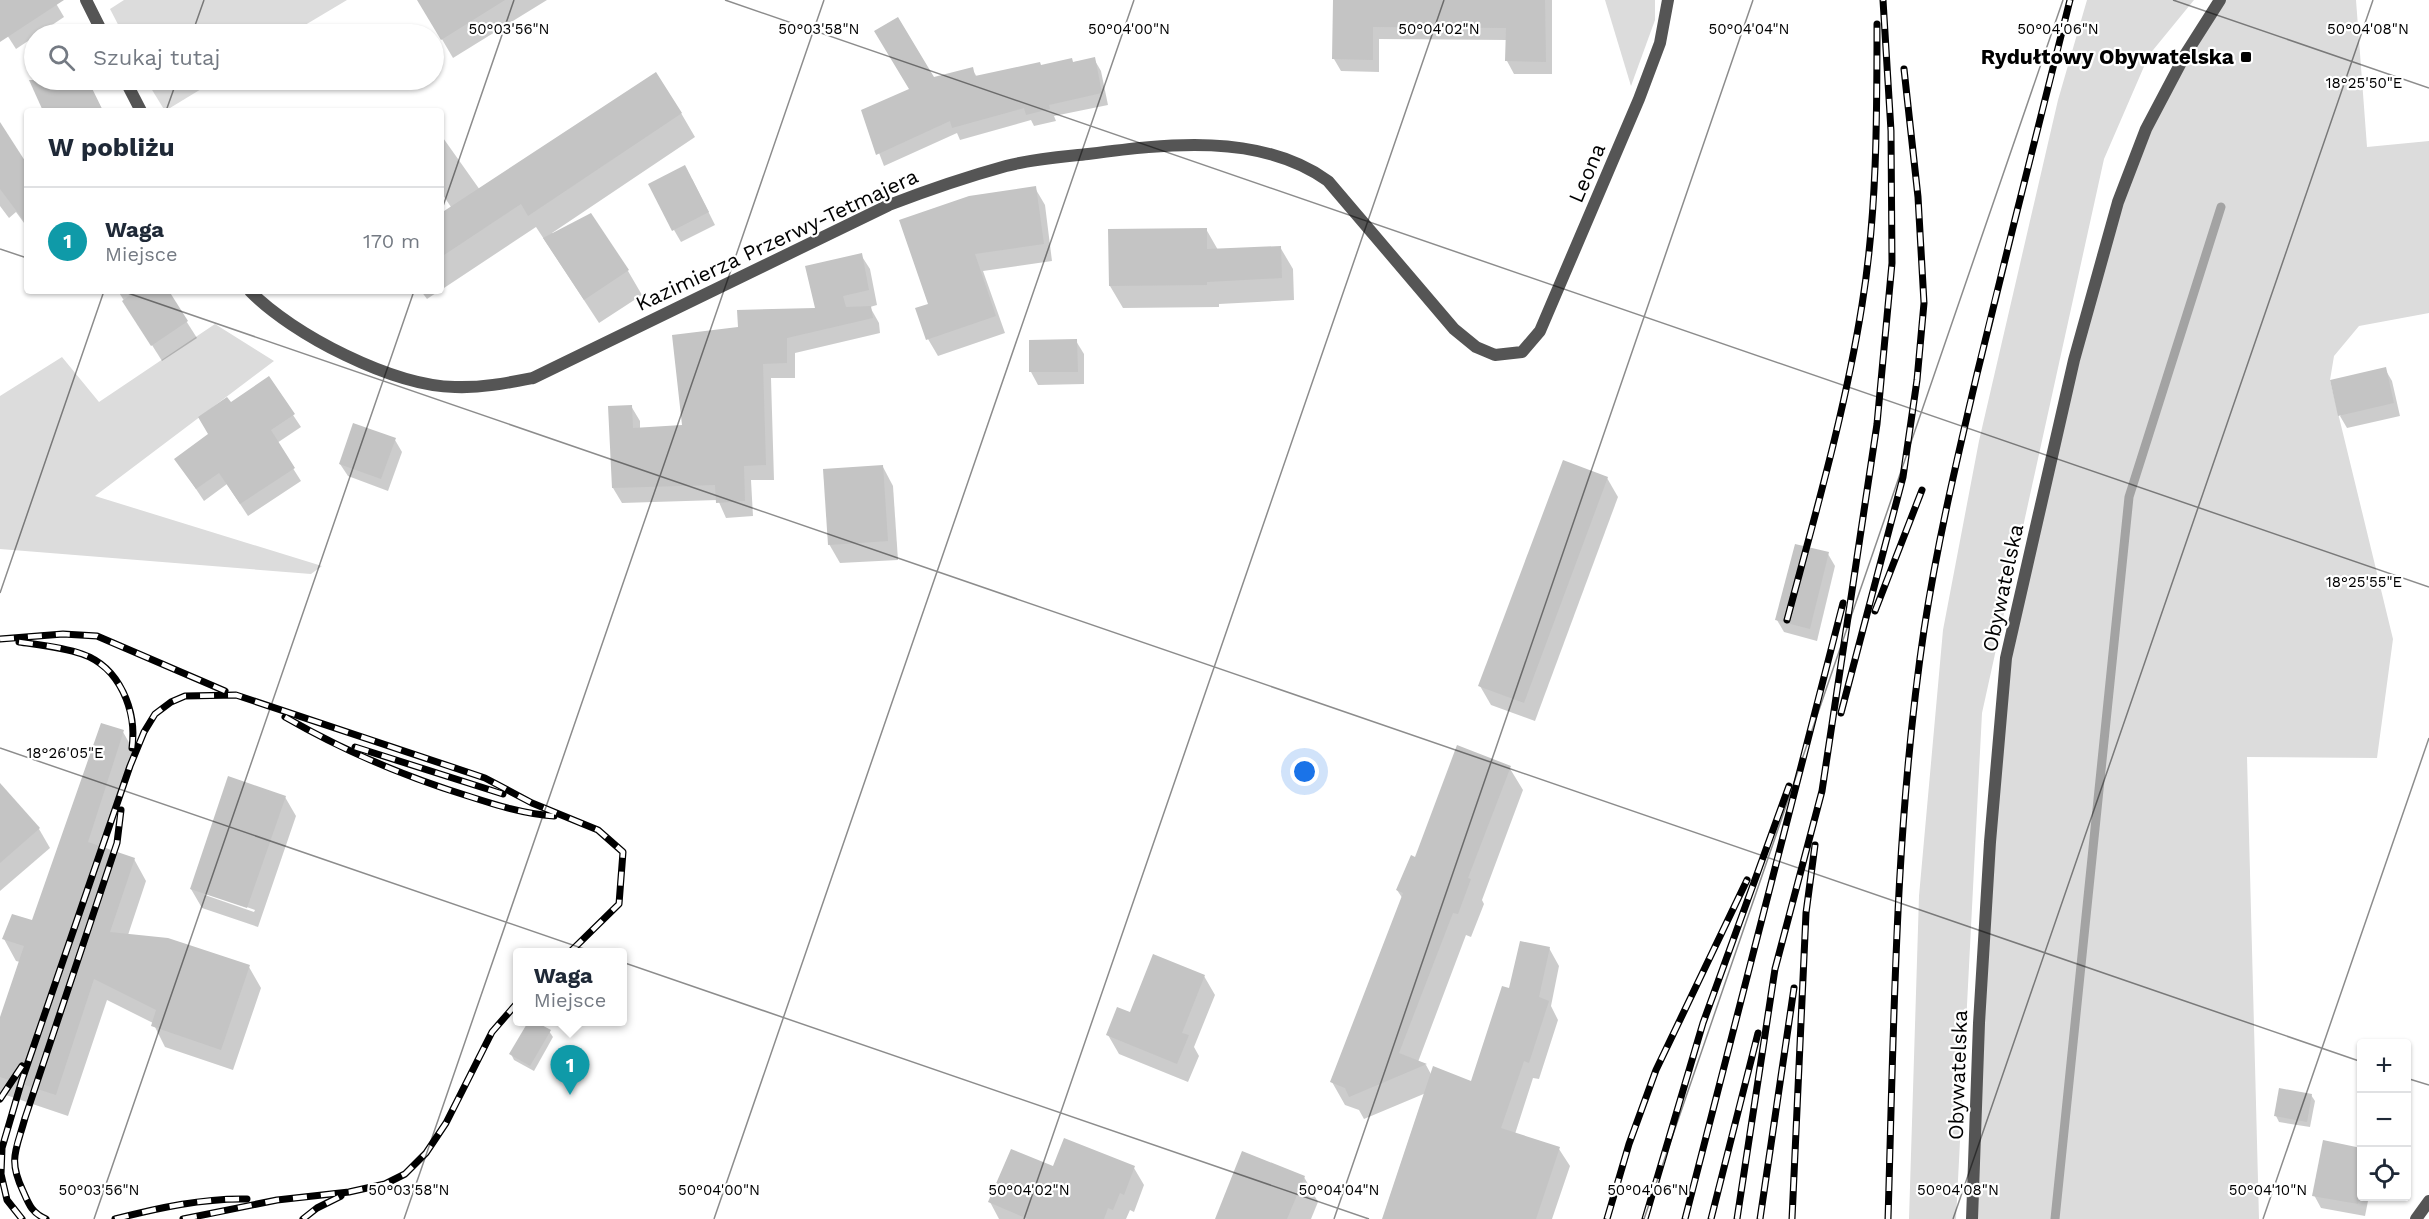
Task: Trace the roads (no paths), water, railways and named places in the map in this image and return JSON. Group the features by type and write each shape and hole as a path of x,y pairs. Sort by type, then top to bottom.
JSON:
{"street":[{"path":"86,0 98,24"},
{"name":"Leona","path":"1522,352 1540,331 1552,309 1660,43 1668,0"},
{"name":"Obywatelska","path":"1972,1219 1979,1023 1988,876 2006,658 2074,360 2118,202 2146,129 2185,55 2220,0"},
{"path":"130,90 139,108"},
{"name":"Kazimierza Przerwy-Tetmajera","path":"254,294 312,339 345,355 419,383 454,387 495,385 533,378 889,205 935,187 1036,160 1158,145 1226,147 1257,152 1316,172 1328,181 1454,330 1476,347 1495,355 1522,352"},
{"path":"2416,1219 2429,1201"}],"waterway":[{"path":"2055,1219 2129,497 2221,207"}],"railway":[{"path":"1737,1219 1775,969 1822,791 1877,424 1892,263 1891,131 1883,0"},
{"path":"1888,1219 1894,997 1901,850 1914,703 1924,630 1941,534 1962,438 2070,0"},
{"path":"1787,620 1838,424 1862,305 1873,200 1877,24"},
{"path":"1841,713 1903,477 1917,380 1924,303 1918,197 1904,69"},
{"path":"1875,611 1922,490"},
{"path":"1685,1219 1843,603"},
{"path":"0,639 63,634 97,636 225,691"},
{"path":"19,642 51,646 82,654 107,669 116,680 128,705 132,720 132,748"},
{"path":"22,1219 7,1200 1,1174 2,1148 22,1080 130,766 144,732 155,714 171,702 185,696 236,695 485,778 532,803 598,830 623,852 619,904 574,948"},
{"path":"285,717 352,752 420,780 510,809 554,816"},
{"path":"355,747 503,794"},
{"path":"1645,1219 1703,1023 1789,786"},
{"path":"46,1219 34,1211 18,1180 15,1163 16,1147 117,843 121,810"},
{"path":"1792,1219 1806,913 1815,845"},
{"path":"1607,1219 1629,1144 1656,1070 1747,880"},
{"path":"1760,1219 1794,988"},
{"path":"183,1219 277,1200 349,1192 385,1184 405,1174 426,1153 446,1123 492,1032 513,1008"},
{"path":"1711,1219 1758,1033"},
{"path":"0,1099 22,1066"},
{"path":"303,1219 317,1208 341,1196"},
{"path":"115,1219 181,1204 247,1199"}],"place":[{"name":"Rydułtowy Obywatelska","path":"2246,57"},
{"name":"Waga","path":"570,1095"}]}
